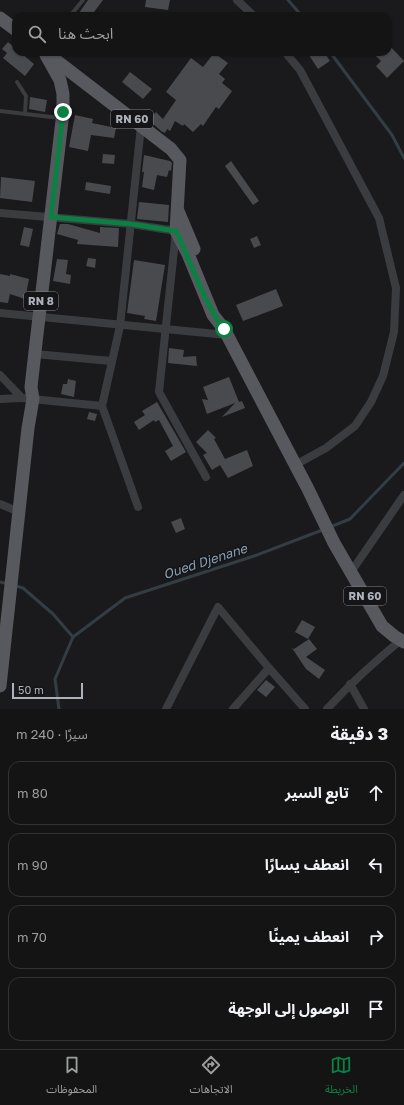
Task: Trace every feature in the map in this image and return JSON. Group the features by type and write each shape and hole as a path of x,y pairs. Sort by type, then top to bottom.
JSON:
{"main road":[{"path":"0,18 12,27"},
{"name":"RN 8","path":"0,686 5,610 14,555 28,428 27,398 31,387 62,119 63,94 60,80 46,56"},
{"name":"RN 60","path":"49,56 171,149 180,160 176,206 214,294 226,332 308,489 334,543 382,626 403,643"},
{"path":"176,206 176,231 188,254 214,315 226,332"}],"street":[{"path":"237,0 250,12"},
{"path":"288,56 300,70 379,218 396,288 394,332 383,376 371,402 355,426 326,448 295,464"},
{"path":"138,507 102,406 120,326 141,126"},
{"path":"0,213 131,224 176,231 159,392 206,477"},
{"path":"0,313 120,326 226,332"},
{"path":"35,354 111,361"},
{"path":"0,375 27,398"},
{"path":"0,399 27,398 102,406"},
{"path":"351,572 404,495"},
{"path":"0,504 19,512"},
{"path":"166,709 218,607 305,709"},
{"path":"327,709 366,669 403,643"},
{"path":"233,709 269,668"},
{"path":"350,684 364,709"}],"lane":[{"path":"73,12 83,0"},
{"path":"17,82 26,96 25,114"},
{"path":"0,111 62,119"}],"building":[{"path":"88,0 103,0 94,12 80,12"},
{"path":"146,0 170,0 168,10 145,7"},
{"path":"8,42 12,46 12,56 25,56 34,64 25,76 3,58 7,53 2,49"},
{"path":"392,48 404,61 387,78 376,66 381,61 376,56 392,56"},
{"path":"212,56 218,56 228,63 219,74 225,79 222,83 232,91 219,109 216,107 203,126 201,124 193,132 184,124 183,126 175,121 170,131 167,129 165,133 161,131 149,120 156,112 163,119 176,100 166,92 191,58 203,67"},
{"path":"310,56 327,56 330,61 318,69"},
{"path":"130,72 152,89 143,99 122,82"},
{"path":"30,97 47,100 45,112 29,109"},
{"path":"75,115 93,119 92,123 116,128 114,138 91,135 88,151 69,147"},
{"path":"103,154 115,155 114,164 102,163"},
{"path":"144,155 170,161 172,163 171,171 169,170 167,177 157,175 154,190 142,187"},
{"path":"231,161 259,201 253,205 225,166"},
{"path":"1,177 35,181 32,202 0,198"},
{"path":"86,182 111,186 110,194 85,190"},
{"path":"139,202 169,205 168,222 137,219"},
{"path":"60,224 68,224 100,233 100,227 119,228 118,247 77,244 78,240 57,234"},
{"path":"24,227 33,229 29,247 20,245"},
{"path":"257,236 261,245 254,248 250,239"},
{"path":"88,258 96,259 95,268 86,266"},
{"path":"57,259 68,260 66,274 71,275 70,284 53,281"},
{"path":"134,260 165,265 156,321 144,319 145,316 127,313"},
{"path":"0,274 10,276 10,274 29,279 25,299 10,294 8,303 0,302"},
{"path":"276,289 283,306 243,321 236,305"},
{"path":"169,348 184,350 183,357 196,356 197,366 168,363"},
{"path":"229,377 239,402 242,401 245,408 222,417 235,403 207,414 202,399 208,400 203,387"},
{"path":"68,379 76,381 74,397 61,394 63,384 67,384"},
{"path":"157,402 186,452 171,461 165,451 173,446 159,420 155,422 154,420 139,430 134,422 145,415 142,411"},
{"path":"89,412 97,414 95,421 87,419"},
{"path":"208,430 216,438 214,439 225,459 247,450 253,466 228,478 220,465 212,470 203,455 207,453 196,442"},
{"path":"181,518 185,529 176,533 171,522"},
{"path":"302,620 315,627 308,639 295,632"},
{"path":"309,639 317,649 306,657 325,670 319,679 306,669 292,648 294,649"},
{"path":"266,680 275,687 266,697 257,690"}],"waterway":[{"name":"Oued Djenane","path":"288,0 298,12"},
{"name":"Oued Djenane","path":"333,56 392,135 404,158"},
{"name":"Oued Djenane","path":"330,527 350,519 404,463"},
{"name":"Oued Djenane","path":"59,709 55,679 73,637 125,598 254,556 325,529"},
{"path":"0,582 8,584"},
{"path":"13,585 23,588 53,614 73,637"}],"route":[{"path":"63,112 51,217 131,224 176,231 188,254 214,315 224,329"}]}
